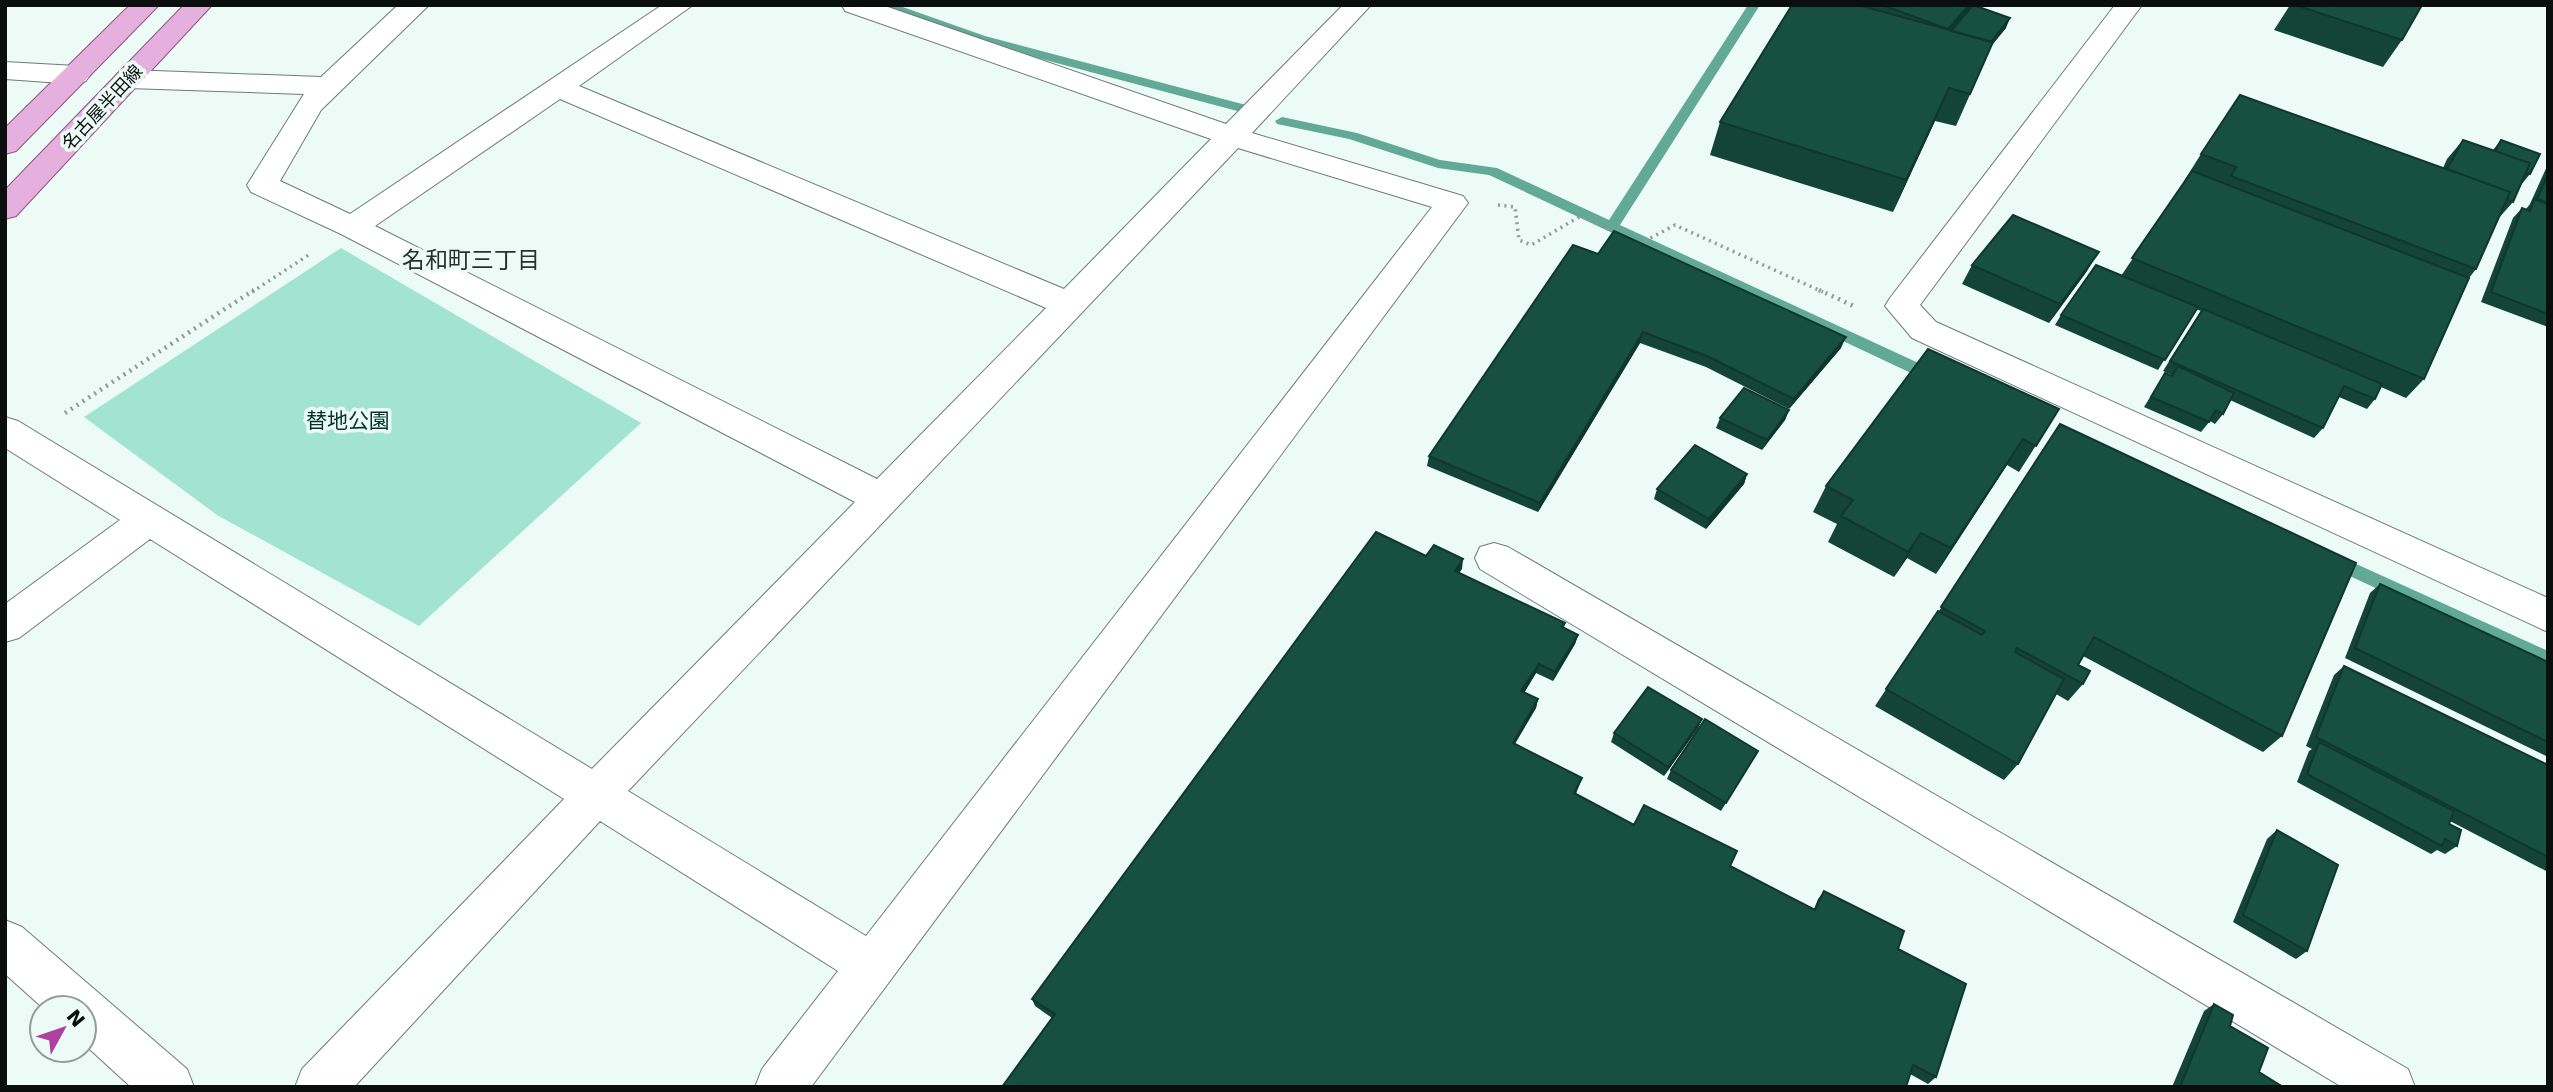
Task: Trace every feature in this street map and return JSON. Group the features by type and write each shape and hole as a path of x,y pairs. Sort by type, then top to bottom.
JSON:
{"main road":[{"name":"名古屋半田線","path":"5,145 146,5"},
{"name":"名古屋半田線","path":"5,209 199,5"}],"street":[{"path":"416,5 392,23 309,105 262,185 352,227 882,499"},
{"path":"352,227 680,5"},
{"path":"780,1087 1452,203 1233,137 855,5"},
{"path":"320,1087 597,794 1358,5"},
{"path":"2129,5 1902,306 1924,330 2548,616"},
{"path":"5,70 76,75"},
{"path":"128,79 328,86"},
{"path":"558,88 1070,305"},
{"path":"15,435 871,965"},
{"path":"5,626 150,518"},
{"path":"1494,558 2390,1087"},
{"path":"5,943 63,994"},
{"path":"98,1024 169,1087"}],"path":[{"path":"1452,203 1515,207 1519,240 1531,245 1581,216 1617,233"},
{"path":"1629,239 1641,245 1675,225 1885,319 1924,330"},
{"path":"15,435 352,227"}],"green space":[{"name":"替地公園","path":"341,248 641,423 419,626 217,515 84,417"}],"building":[{"path":"1792,5 1858,5 1993,42 1970,94 1949,88 1906,180 1720,122"},
{"path":"1882,5 1969,5 1948,29"},
{"path":"1973,5 2010,18 1991,42 1951,31"},
{"path":"2295,5 2422,5 2402,40"},
{"path":"2240,95 2510,192 2476,269 2231,176 2236,167 2201,154"},
{"path":"2463,140 2530,163 2513,202 2507,200 2510,192 2447,169"},
{"path":"2501,140 2540,154 2530,174 2526,173 2530,163 2495,151"},
{"path":"2192,171 2469,278 2424,379 2132,258"},
{"path":"2548,174 2548,203 2537,199"},
{"path":"2534,199 2548,204 2548,314 2491,292 2522,208 2530,211"},
{"path":"2013,215 2099,252 2060,304 1972,265"},
{"path":"1614,231 1846,337 1794,399 1709,357 1643,332 1540,503 1429,456 1573,245 1598,254"},
{"path":"2096,265 2198,307 2165,360 2061,315"},
{"path":"2203,309 2382,384 2375,399 2344,386 2323,428 2170,361"},
{"path":"1928,349 2059,409 2036,446 2023,439 1951,548 1921,533 1908,552 1841,516 1853,500 1826,486"},
{"path":"2178,366 2234,393 2223,414 2216,410 2209,422 2151,397 2165,373 2172,376"},
{"path":"1744,388 1789,410 1767,440 1720,418"},
{"path":"2060,424 2356,563 2282,736 2094,637 2078,665 2090,671 2083,684 2017,648 2015,652 2064,679 2018,764 1886,689 1938,611 1982,635 1985,631 1941,607"},
{"path":"1695,445 1747,474 1709,519 1657,489"},
{"path":"1376,532 1426,556 1434,545 1463,559 1455,571 1565,623 1562,627 1578,635 1555,672 1539,664 1521,691 1538,699 1513,743 1582,778 1574,793 1634,825 1644,805 1737,851 1730,866 1815,910 1824,891 1904,931 1898,949 1966,984 1936,1077 1913,1065 1906,1087 1002,1087 1055,1014 1032,999"},
{"path":"2380,584 2548,662 2548,742 2355,648"},
{"path":"2344,666 2548,765 2548,857 2316,737"},
{"path":"1648,687 1702,719 1668,767 1614,733"},
{"path":"1705,719 1758,751 1726,803 1671,770"},
{"path":"2319,742 2454,811 2449,824 2461,830 2457,846 2445,839 2442,846 2307,774"},
{"path":"2277,830 2338,865 2307,951 2243,915"},
{"path":"2214,1004 2233,1015 2230,1026 2268,1048 2259,1072 2283,1087 2180,1087"}],"waterway":[{"path":"885,5 981,39 1241,108"},
{"path":"1612,227 1754,5"},
{"path":"1282,121 1352,136 1438,164 1492,171 1612,227"},
{"path":"1612,227 1934,377"},
{"path":"2332,560 2548,660"}],"district":[{"name":"名和町三丁目","path":"471,260"}]}
